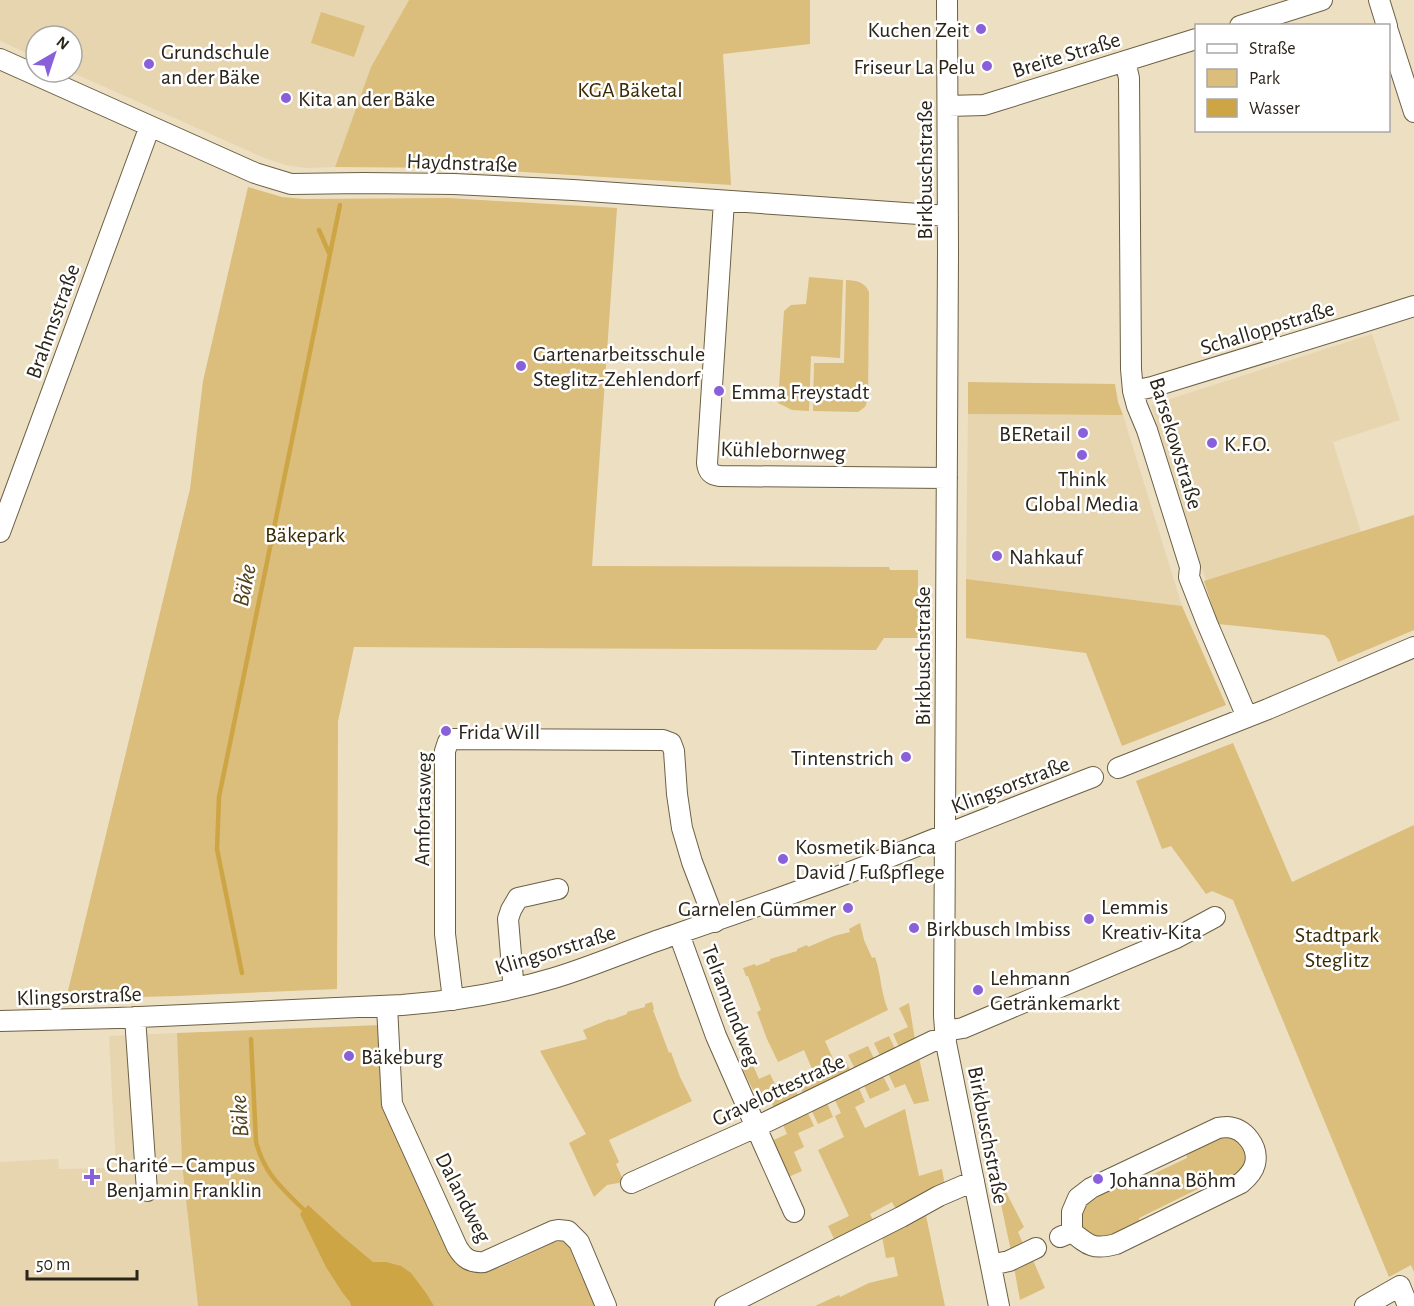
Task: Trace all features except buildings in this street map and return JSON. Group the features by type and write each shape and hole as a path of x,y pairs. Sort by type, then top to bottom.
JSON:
{"street":[{"name":"Birkbuschstraße","path":"947,0 946,1036 999,1306"},
{"path":"1246,24 1322,0"},
{"path":"1379,0 1386,24"},
{"path":"1390,34 1414,112"},
{"name":"Breite Straße","path":"948,105 984,105 1195,40"},
{"name":"Haydnstraße","path":"0,58 255,173 291,184 454,184 948,216"},
{"name":"Barsekowstraße","path":"1125,61 1129,78 1133,391 1190,567 1189,577 1247,717"},
{"name":"Brahmsstraße","path":"0,532 150,126"},
{"name":"Kühlebornweg","path":"724,201 707,463 710,473 720,476 947,478"},
{"name":"Schalloppstraße","path":"1133,391 1414,306"},
{"path":"1118,768 1414,647"},
{"name":"Amfortasweg","path":"453,1000 445,934 445,750 448,742 452,740 663,740 672,743 682,828 692,862 715,922"},
{"name":"Klingsorstraße","path":"0,1021 387,1006 453,1000 515,988 572,972 715,922 907,851 1093,777"},
{"path":"515,988 508,919 510,910 518,898 558,889"},
{"name":"Gravelottestraße","path":"631,1184 756,1127 933,1041 1187,933 1215,917"},
{"name":"Telramundweg","path":"679,934 716,1036 794,1212"},
{"name":"Dalandweg","path":"387,1006 392,1104 463,1257 477,1263 484,1262 553,1231 568,1232 579,1242 606,1306"},
{"path":"135,1017 147,1191"},
{"path":"1227,1127 1240,1131 1252,1143 1255,1164 1250,1175 1241,1183 1116,1244 1102,1248 1066,1234 1078,1198 1091,1188 1218,1128 1227,1127"},
{"path":"725,1306 939,1196 974,1181"},
{"path":"991,1265 1036,1248"},
{"path":"1365,1306 1400,1286 1408,1306"}],"shaded area":[{"path":"0,0 409,0 371,67 335,167 307,168 285,165 262,157 84,78 84,24 24,24 24,52 0,41"},
{"path":"1372,334 1400,420 1333,442 1361,532 1206,581 1151,405"},
{"path":"968,414 1123,415 1182,606 966,579"},
{"name":"Charité – Campus Benjamin Franklin","path":"177,1033 182,1164 198,1306 0,1306 0,1162 58,1159 59,1169 116,1168 109,1036"}],"green space":[{"name":"KGA Bäketal","path":"409,0 810,0 810,44 723,54 731,185 461,168 335,167 371,67"},
{"path":"321,12 365,26 354,57 311,43"},
{"name":"Bäkepark","path":"248,187 282,197 304,199 448,198 617,208 592,566 889,567 890,570 918,570 918,638 884,638 876,650 354,647 338,721 337,989 66,999 190,489 203,381"},
{"path":"809,277 843,280 840,358 811,356 809,411 792,410 778,403 784,311 791,305 806,304"},
{"path":"846,280 857,281 869,292 868,399 865,407 858,412 813,411 814,363 844,363"},
{"path":"968,382 1115,384 1123,415 968,414"},
{"path":"1414,515 1414,630 1338,662 1329,639 1324,635 1218,624 1204,581"},
{"path":"966,579 1182,606 1226,705 1122,746 1086,653 966,638"},
{"name":"Stadtpark Steglitz","path":"1233,743 1292,882 1414,825 1414,1272 1411,1265 1389,1277 1233,900 1212,891 1206,894 1171,846 1162,849 1136,781"},
{"path":"860,923 864,940 872,958 875,957 888,1010 825,1041 834,1061 844,1057 853,1076 805,1097 796,1079 813,1071 804,1050 778,1062 767,1039 757,1012 761,1010 743,968 755,964 756,966 807,945 808,947 850,932 849,929"},
{"path":"652,1002 669,1053 671,1052 692,1101 609,1140 619,1162 616,1164 624,1182 607,1185 594,1197 569,1143 586,1134 540,1051 587,1039 583,1030 645,1007 645,1004"},
{"path":"909,1003 916,1046 902,1053 893,1034 908,1027 899,1008"},
{"path":"381,1025 386,1099 454,1254 499,1268 555,1242 562,1241 569,1246 582,1278 601,1306 198,1306 182,1164 177,1033"},
{"path":"889,1036 898,1055 883,1062 874,1043"},
{"path":"868,1046 877,1065 858,1075 848,1055"},
{"path":"918,1054 929,1101 914,1104 905,1084 895,1088 886,1069"},
{"path":"752,1063 759,1079 770,1074 777,1088 791,1082 800,1099 776,1111 769,1098 759,1102 742,1068"},
{"path":"881,1072 890,1090 870,1099 862,1081"},
{"path":"857,1084 865,1102 855,1107 865,1128 905,1109 919,1176 942,1169 945,1186 898,1214 892,1202 870,1214 876,1226 837,1245 828,1226 849,1216 818,1150 844,1137 835,1116 841,1113 833,1096"},
{"path":"825,1098 833,1117 818,1124 809,1105"},
{"path":"805,1107 814,1126 798,1133 804,1147 794,1152 802,1171 784,1179 767,1143 787,1134 780,1118"},
{"path":"1235,1132 1252,1165 1212,1193 1204,1186 1139,1218 1140,1228 1093,1241 1076,1221 1078,1207 1125,1175 1128,1186 1187,1158 1186,1146"},
{"path":"1006,1192 1024,1227 1018,1232 1024,1246 1011,1251 999,1195"},
{"path":"925,1211 945,1306 815,1306 869,1283 898,1276 894,1257 886,1258 882,1236"},
{"path":"1032,1258 1045,1288 1020,1300 1014,1267"}],"water":[{"path":"308,1205 373,1262 386,1262 401,1266 411,1273 434,1306 351,1306 326,1267 300,1214"}],"waterway":[{"name":"Bäke","path":"242,973 217,849 219,797 340,205"},
{"path":"319,230 329,253"},
{"name":"Bäke","path":"251,1039 256,1142 269,1172 304,1210"}],"place":[{"name":"Kuchen Zeit","path":"981,29"},
{"name":"Grundschule an der Bäke","path":"149,64"},
{"name":"Friseur La Pelu","path":"987,66"},
{"name":"Kita an der Bäke","path":"286,98"},
{"name":"Gartenarbeitsschule Steglitz-Zehlendorf","path":"521,366"},
{"name":"Emma Freystadt","path":"719,391"},
{"name":"BERetail","path":"1083,433"},
{"name":"K.F.O.","path":"1212,443"},
{"name":"Think Global Media","path":"1082,455"},
{"name":"Nahkauf","path":"997,556"},
{"name":"Frida Will","path":"446,731"},
{"name":"Tintenstrich","path":"906,757"},
{"name":"Kosmetik Bianca David / Fußpflege","path":"783,859"},
{"name":"Garnelen Gümmer","path":"848,908"},
{"name":"Lemmis Kreativ-Kita","path":"1089,919"},
{"name":"Birkbusch Imbiss","path":"914,928"},
{"name":"Lehmann Getränkemarkt","path":"978,990"},
{"name":"Bäkeburg","path":"349,1056"},
{"name":"Charité – Campus Benjamin Franklin","path":"92,1177"},
{"name":"Johanna Böhm","path":"1098,1179"}]}
